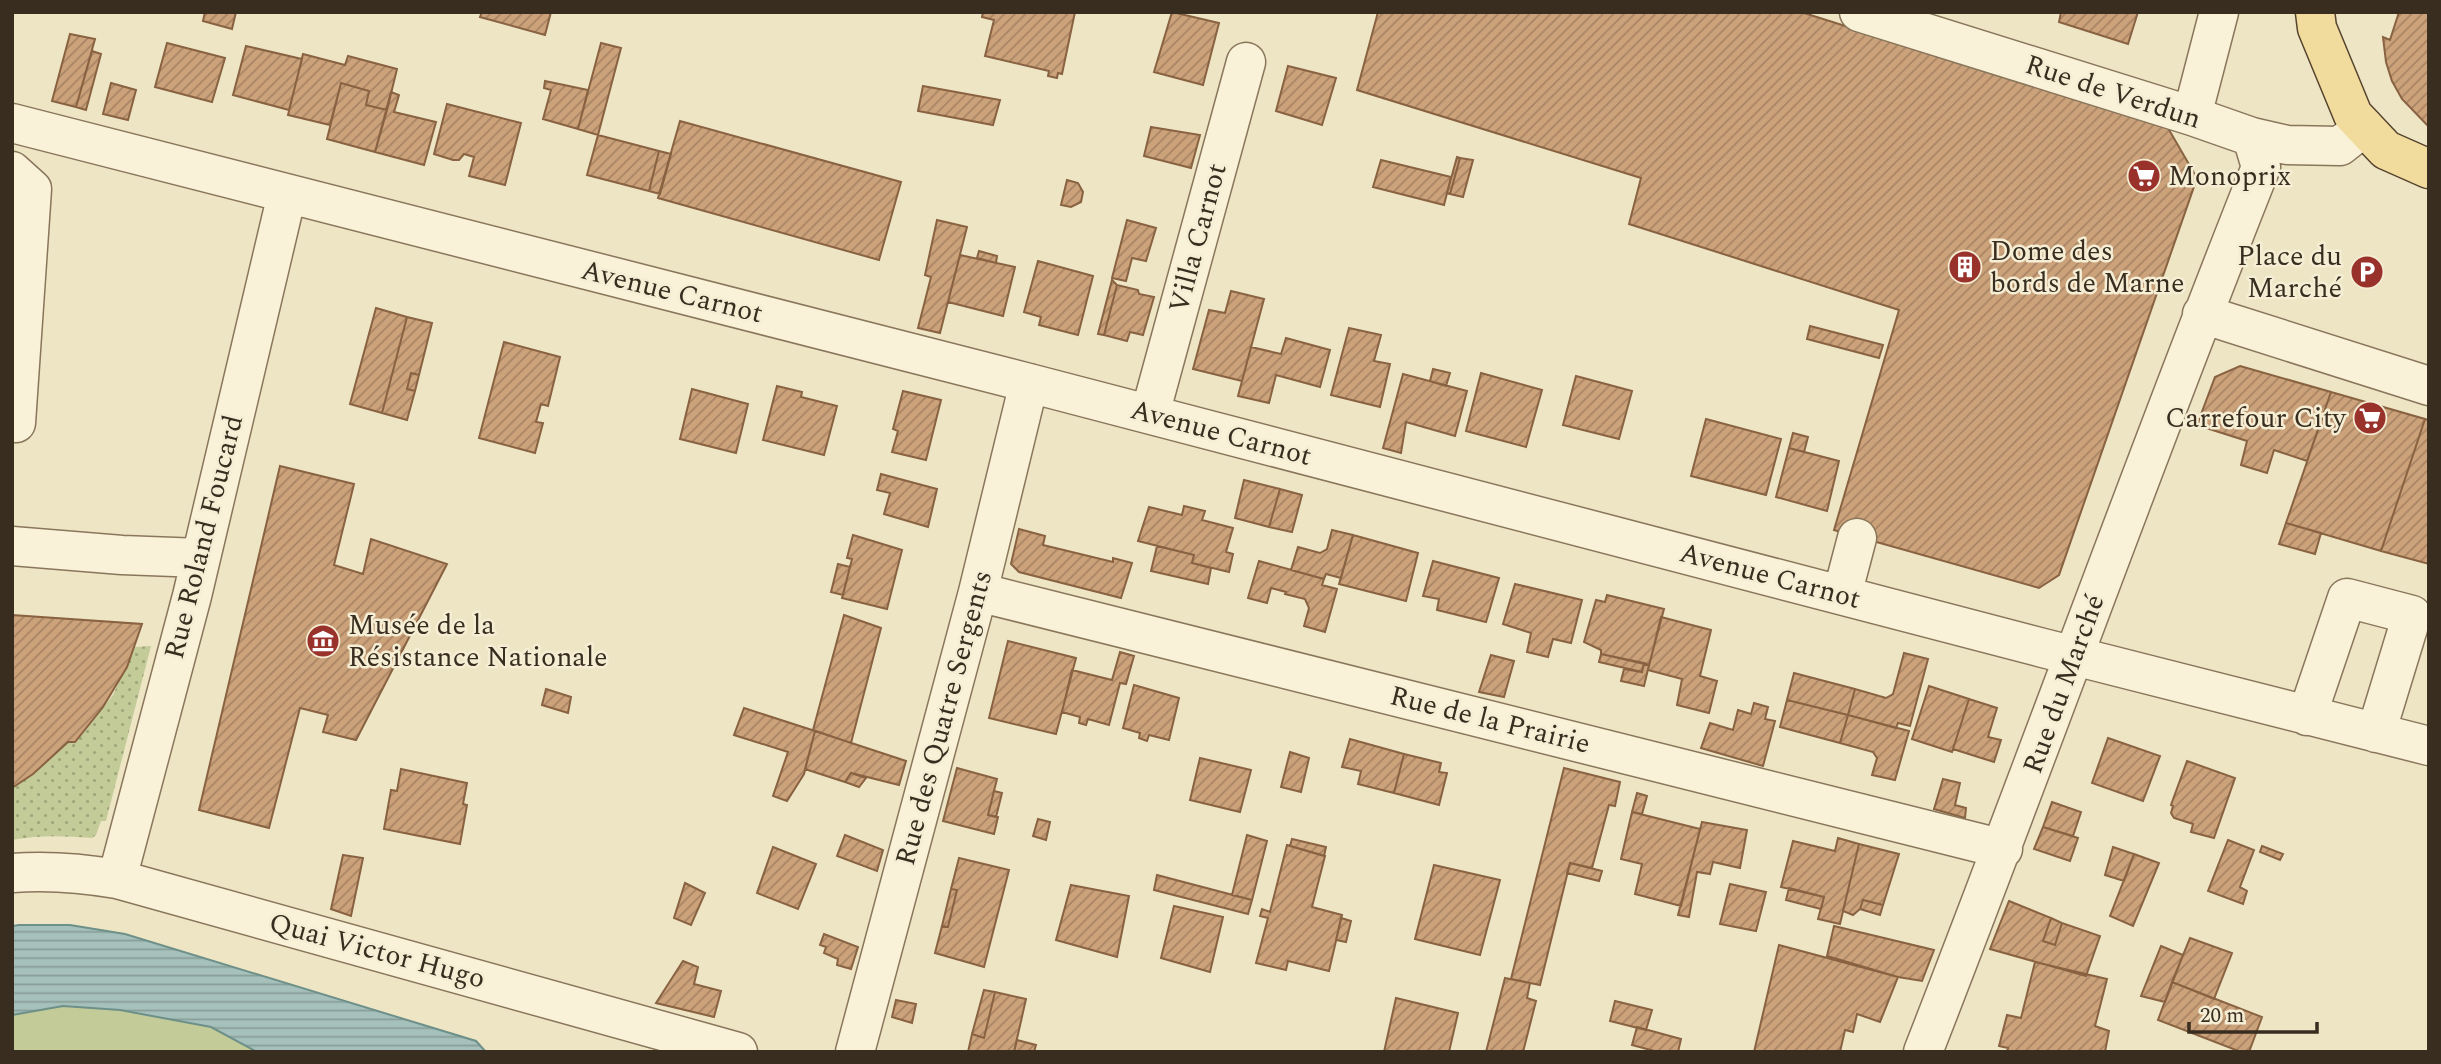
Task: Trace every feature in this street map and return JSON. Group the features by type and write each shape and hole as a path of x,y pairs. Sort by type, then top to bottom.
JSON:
{"main road":[{"path":"2315,12 2317,28 2353,115 2386,150 2429,169"}],"street":[{"name":"Rue de Verdun","path":"1859,12 2252,137 2287,145 2340,146 2364,127"},
{"path":"2192,116 2219,12"},
{"name":"Villa Carnot","path":"1150,414 1246,62"},
{"name":"Avenue Carnot","path":"12,123 1030,383 2429,746"},
{"name":"Rue du Marché","path":"1923,1052 2003,849 2202,314 2261,167 2252,137"},
{"path":"12,171 32,189 16,423"},
{"name":"Rue Roland Foucard","path":"117,879 201,558 287,194"},
{"path":"2202,314 2429,386"},
{"name":"Rue des Quatre Sergents","path":"855,1052 978,592 1030,383"},
{"path":"1830,592 1857,538"},
{"path":"12,545 122,555 201,558"},
{"name":"Rue de la Prairie","path":"978,592 2003,849"},
{"path":"2307,716 2347,598 2412,615 2376,733"},
{"name":"Quai Victor Hugo","path":"12,873 35,871 117,879 738,1052"}],"green space":[{"path":"151,646 106,821 101,821 96,835 92,838 52,836 12,840 12,788 33,774 68,742 76,742 113,695 135,647"},
{"path":"63,1006 120,1010 211,1027 257,1052 12,1052 12,1015"}],"water":[{"path":"70,925 125,934 476,1041 486,1052 257,1052 211,1027 120,1010 63,1006 12,1015 12,926"}],"building":[{"path":"205,12 236,12 232,29 203,21"},
{"path":"482,12 551,12 545,35 480,17"},
{"path":"983,12 1075,12 1062,74 1058,73 1057,78 1048,76 1049,71 985,56 994,20 982,17"},
{"path":"1172,12 1219,23 1203,85 1154,72"},
{"name":"Dome des bords de Marne","path":"1378,12 1801,12 2168,128 2197,178 2059,575 2039,588 1834,530 1899,310 1629,224 1641,178 1357,90"},
{"path":"2061,12 2138,12 2128,44 2059,22"},
{"path":"2399,12 2429,12 2429,127 2402,99 2386,62 2383,37 2390,40"},
{"path":"70,34 95,39 76,107 52,101"},
{"path":"167,43 225,58 212,102 155,87"},
{"path":"601,43 621,48 598,135 578,129"},
{"path":"246,46 302,59 289,110 233,95"},
{"path":"92,51 101,54 86,110 76,107"},
{"path":"303,54 345,65 348,56 397,69 387,110 366,105 369,91 341,83 330,125 288,115"},
{"path":"1288,66 1336,78 1322,125 1276,111"},
{"path":"545,81 588,90 578,129 543,119 551,90 544,88"},
{"path":"111,83 136,90 128,120 103,114"},
{"path":"341,83 369,91 366,105 387,110 375,152 327,139"},
{"path":"923,86 1000,100 993,125 918,111"},
{"path":"391,92 399,95 394,112 436,122 424,165 375,152"},
{"path":"447,104 521,123 505,185 469,176 474,157 464,154 459,160 453,160 434,154"},
{"path":"680,121 901,182 879,260 658,198"},
{"path":"1151,127 1200,135 1191,168 1144,156"},
{"path":"598,135 659,151 649,191 587,175"},
{"path":"659,151 671,154 660,194 649,191"},
{"path":"1457,157 1460,158 1450,194 1447,193"},
{"path":"1460,158 1473,160 1463,197 1450,194"},
{"path":"1381,160 1451,177 1444,205 1373,187"},
{"path":"1067,180 1078,183 1083,192 1081,202 1071,207 1061,205"},
{"path":"937,220 967,227 940,333 918,328 931,277 925,275"},
{"path":"1127,220 1156,228 1146,261 1132,258 1126,281 1112,278"},
{"path":"979,251 997,256 996,263 977,258"},
{"path":"960,255 1015,267 1003,316 948,302"},
{"path":"1038,261 1093,276 1078,335 1039,325 1041,317 1024,312"},
{"path":"1112,280 1117,285 1104,335 1098,334"},
{"path":"1117,285 1154,297 1143,335 1130,332 1127,341 1104,335"},
{"path":"1231,291 1264,299 1242,381 1193,369 1209,310 1225,313"},
{"path":"376,308 407,317 382,413 350,404"},
{"path":"407,317 432,323 419,375 411,373 407,389 415,391 407,420 382,413"},
{"path":"1810,326 1883,345 1879,358 1807,339"},
{"path":"1349,328 1381,335 1374,361 1390,364 1380,407 1331,395"},
{"path":"1286,338 1330,350 1320,387 1276,375 1269,403 1238,396 1251,347 1281,354"},
{"path":"504,342 560,357 548,406 541,404 536,422 543,423 535,453 479,438"},
{"path":"2240,366 2331,392 2307,461 2274,450 2267,473 2241,465 2247,441 2197,425 2215,377"},
{"path":"1433,369 1450,373 1446,386 1430,381"},
{"path":"411,373 419,375 415,391 407,389"},
{"path":"1481,373 1542,390 1526,447 1466,431"},
{"path":"1403,374 1467,391 1455,436 1406,422 1401,453 1383,448"},
{"path":"1576,376 1632,391 1619,439 1563,425"},
{"path":"777,386 802,392 801,397 837,406 824,455 763,440"},
{"path":"692,389 748,404 736,453 680,439"},
{"path":"903,391 941,400 926,460 892,452 898,431 893,429"},
{"path":"2331,392 2425,419 2381,551 2286,523"},
{"path":"1706,419 1781,439 1766,495 1691,476"},
{"path":"2425,419 2429,420 2429,564 2381,551"},
{"path":"1793,433 1808,437 1804,452 1789,448"},
{"path":"1789,448 1839,461 1827,511 1776,497"},
{"name":"Musée de la Résistance Nationale","path":"280,466 354,484 334,565 363,574 371,539 447,564 356,740 323,732 328,715 300,708 269,828 199,810"},
{"path":"881,474 937,489 928,527 884,514 890,493 877,490"},
{"path":"1244,480 1280,489 1269,527 1235,518"},
{"path":"1280,489 1302,495 1292,532 1269,527"},
{"path":"1184,506 1205,511 1202,520 1233,528 1226,552 1233,554 1229,572 1192,563 1194,555 1138,541 1149,507 1182,515"},
{"path":"2286,523 2321,533 2315,554 2279,544"},
{"path":"1019,529 1045,536 1043,545 1113,562 1113,558 1132,563 1121,598 1019,572 1011,564"},
{"path":"1332,530 1353,535 1341,578 1326,574 1324,579 1291,570 1298,547 1320,553 1327,549"},
{"path":"853,535 902,550 887,609 842,598 852,559 847,558"},
{"path":"1353,535 1418,553 1406,601 1339,584"},
{"path":"1157,546 1194,555 1192,563 1211,568 1208,584 1151,571"},
{"path":"1259,561 1324,579 1322,585 1337,589 1325,632 1304,626 1309,608 1305,599 1271,588 1267,603 1248,598"},
{"path":"1433,561 1499,578 1486,622 1437,610 1439,599 1423,596"},
{"path":"838,564 850,567 843,595 831,592"},
{"path":"1515,584 1582,600 1571,643 1553,639 1548,657 1527,652 1531,633 1503,624"},
{"path":"1607,595 1664,609 1649,665 1601,654 1601,650 1584,642 1596,600 1605,602"},
{"path":"12,615 142,624 127,667 103,707 75,742 68,742 33,774 12,788"},
{"path":"844,615 881,628 851,743 813,730"},
{"path":"1661,617 1711,630 1700,676 1717,681 1709,713 1677,705 1682,679 1648,670"},
{"path":"1008,641 1076,658 1056,734 989,718"},
{"path":"1120,652 1134,656 1126,684 1120,683 1109,725 1088,719 1086,725 1079,723 1080,717 1062,712 1072,670 1112,680"},
{"path":"1904,653 1928,659 1910,726 1898,723 1896,728 1848,715 1855,689 1886,698 1893,694"},
{"path":"1601,654 1644,663 1642,672 1599,662"},
{"path":"1491,655 1514,661 1504,697 1479,692"},
{"path":"1644,663 1649,665 1644,686 1621,681 1624,669 1642,672"},
{"path":"1794,673 1855,689 1848,715 1787,700"},
{"path":"1134,685 1179,698 1169,740 1149,735 1147,741 1139,738 1140,733 1123,728"},
{"path":"1929,686 1969,699 1952,752 1912,739"},
{"path":"546,689 571,697 568,713 542,705"},
{"path":"1969,699 1997,708 1988,737 2001,740 1994,762 1953,749"},
{"path":"1787,700 1848,715 1840,743 1780,727"},
{"path":"1754,703 1768,707 1765,719 1775,721 1763,766 1701,748 1710,723 1733,730 1738,710 1751,714"},
{"path":"744,708 815,731 804,774 787,801 773,796 788,752 734,735"},
{"path":"1848,715 1909,731 1895,780 1872,775 1877,758 1873,752 1840,743"},
{"path":"815,731 906,761 899,785 851,773 845,782 805,769"},
{"path":"2108,738 2160,756 2143,801 2092,783"},
{"path":"1350,739 1404,754 1394,793 1358,784 1361,771 1342,767"},
{"path":"1290,752 1309,758 1301,792 1281,787"},
{"path":"1404,754 1441,763 1439,772 1447,773 1439,805 1394,793"},
{"path":"1200,758 1251,770 1240,812 1190,800"},
{"path":"2187,761 2235,778 2214,838 2191,832 2193,824 2174,818 2171,813 2171,805"},
{"path":"957,768 997,779 988,815 998,817 994,834 943,821"},
{"path":"1564,768 1620,782 1615,806 1609,805 1592,868 1570,863 1540,985 1511,979"},
{"path":"401,769 467,783 463,804 467,805 460,844 384,829 391,790 397,791"},
{"path":"851,773 866,778 859,787 845,782"},
{"path":"1943,779 1960,783 1955,805 1966,808 1965,818 1934,809"},
{"path":"994,791 1002,793 996,817 988,815"},
{"path":"1637,793 1647,796 1642,814 1632,812"},
{"path":"2052,802 2081,812 2073,836 2043,827"},
{"path":"1632,812 1700,829 1681,906 1635,894 1642,864 1621,859"},
{"path":"1038,819 1050,822 1046,840 1033,836"},
{"path":"1702,822 1747,830 1740,868 1713,862 1710,874 1697,872 1689,917 1678,915"},
{"path":"2043,827 2078,838 2070,861 2034,849"},
{"path":"845,835 883,850 877,871 837,856"},
{"path":"1247,835 1267,841 1252,900 1232,895"},
{"path":"1838,838 1859,844 1840,924 1818,919 1824,897 1781,887 1793,841 1835,851"},
{"path":"1292,839 1326,847 1324,856 1290,846"},
{"path":"2228,840 2254,850 2240,887 2247,891 2243,904 2208,891"},
{"path":"1859,844 1899,854 1883,905 1863,900 1860,909 1853,915 1843,911"},
{"path":"1287,845 1325,856 1312,907 1342,915 1329,971 1288,961 1286,970 1256,963 1268,918 1260,916 1262,909 1270,912"},
{"path":"2262,846 2283,854 2280,860 2260,852"},
{"path":"773,847 816,864 798,909 757,893"},
{"path":"2113,847 2134,854 2124,881 2105,875"},
{"path":"2134,854 2159,863 2133,926 2110,916"},
{"path":"343,855 363,858 351,916 331,909"},
{"path":"959,858 1009,870 984,967 935,953 942,926 948,927 957,890 951,889"},
{"path":"1570,863 1602,871 1599,881 1567,873"},
{"path":"1434,865 1500,880 1480,955 1415,939"},
{"path":"1157,875 1252,900 1248,914 1154,890"},
{"path":"685,883 705,893 691,925 674,918"},
{"path":"1730,884 1766,892 1756,931 1720,924"},
{"path":"1071,885 1129,896 1117,957 1056,940"},
{"path":"1789,888 1824,897 1821,909 1786,900"},
{"path":"951,889 957,890 948,927 942,926"},
{"path":"1863,900 1883,905 1880,915 1860,909"},
{"path":"2009,901 2051,918 2043,941 2055,945 2062,923 2100,936 2086,976 1990,949"},
{"path":"1174,906 1223,917 1210,972 1161,958"},
{"path":"1341,918 1351,921 1346,942 1336,940"},
{"path":"2051,918 2062,923 2055,945 2043,941"},
{"path":"1834,926 1934,950 1922,981 1898,977 1827,956"},
{"path":"824,934 858,947 851,969 837,965 838,959 824,953 826,947 820,945"},
{"path":"2190,938 2232,953 2214,999 2172,982"},
{"path":"1779,945 1898,977 1880,1022 1857,1014 1853,1032 1845,1030 1840,1052 1754,1052"},
{"path":"2161,946 2183,955 2165,1002 2141,996"},
{"path":"683,961 698,967 694,984 721,991 714,1017 656,1003"},
{"path":"2035,962 2107,979 2095,1026 2109,1031 2105,1052 2007,1052 2008,1048 1999,1046 2007,1015 2021,1018"},
{"path":"1505,978 1530,983 1527,998 1536,1001 1523,1052 1486,1052"},
{"path":"2172,982 2262,1017 2249,1052 2241,1052 2158,1020"},
{"path":"984,990 995,992 984,1038 972,1034"},
{"path":"995,992 1026,999 1014,1052 968,1052 972,1034 984,1038"},
{"path":"1396,998 1458,1013 1449,1052 1384,1052"},
{"path":"896,1000 916,1004 912,1023 892,1017"},
{"path":"1615,1001 1652,1010 1646,1030 1610,1021"},
{"path":"1637,1027 1681,1039 1678,1052 1658,1052 1632,1045"},
{"path":"1017,1040 1036,1045 1034,1052 1014,1052"}],"place":[{"name":"Monoprix","path":"2144,176"},
{"name":"Dome des bords de Marne","path":"1965,267"},
{"name":"Place du Marché","path":"2367,272"},
{"name":"Carrefour City","path":"2370,418"},
{"name":"Musée de la Résistance Nationale","path":"323,641"}]}
